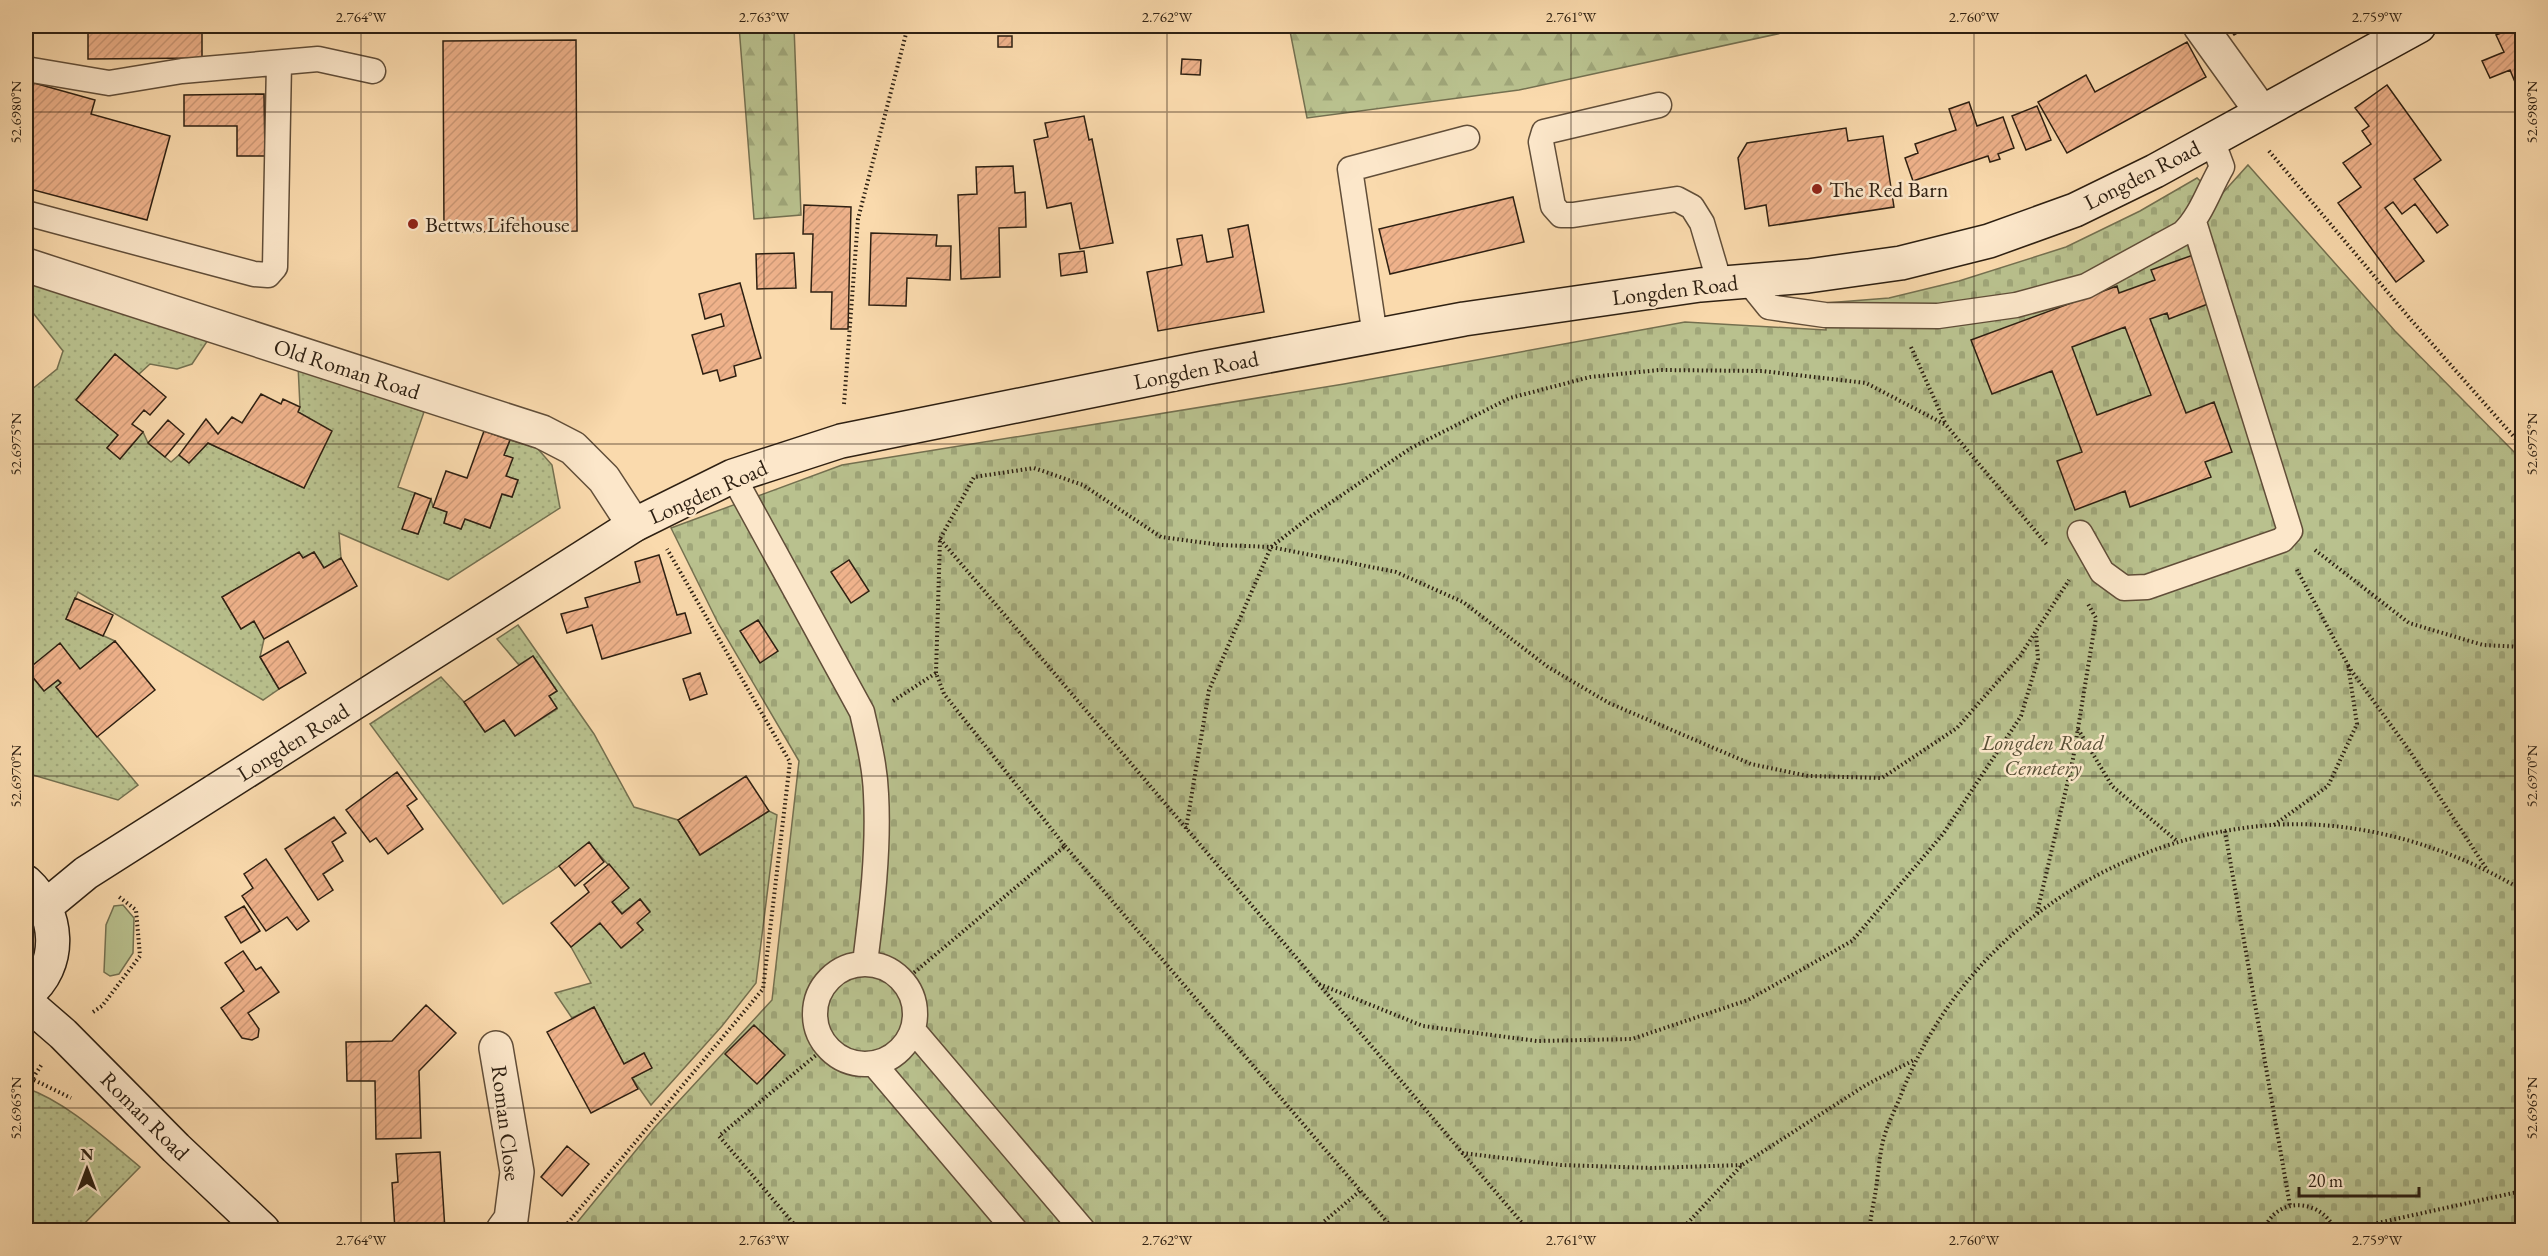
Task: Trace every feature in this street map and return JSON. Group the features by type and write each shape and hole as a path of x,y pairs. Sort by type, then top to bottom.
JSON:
{"street":[{"path":"2200,26 2252,116"},
{"name":"Longden Road","path":"46,906 86,873 641,522 733,476 841,441 1375,336 1476,318 1734,282 1808,276 1901,263 1989,241 2075,210 2212,140 2419,26"},
{"name":"Old Roman Road","path":"26,265 542,432 573,448 604,479 641,522"},
{"path":"26,882 39,894 46,906 54,939 46,970 26,995"},
{"name":"Roman Road","path":"26,1002 63,1034 176,1148 263,1230"},
{"name":"Roman Close","path":"496,1048 517,1172 511,1220 503,1230"}],"lane":[{"path":"26,69 109,82 182,71 318,59 373,71"},
{"path":"26,213 255,274 268,275 275,267 276,257 279,63"},
{"path":"1659,105 1553,128 1544,132 1541,142 1553,206 1561,215 1573,215 1677,199 1692,207 1734,282 1769,307 1825,315 1938,316 2016,305 2086,286 2183,233 2194,222 2209,189 2222,168 2212,140"},
{"path":"1375,336 1350,170 1467,138"},
{"path":"2080,533 2102,572 2124,588 2147,587 2286,536 2194,222"},
{"path":"733,476 862,712 871,751 876,794 873,894 865,963"},
{"path":"865,963 886,968 904,981 916,1013 913,1030 904,1046 891,1057 874,1064 856,1063 840,1058 827,1046 817,1030 815,1011 819,993 830,977 846,967 865,963"},
{"path":"913,1030 1083,1230"},
{"path":"874,1064 1015,1230"}],"path":[{"path":"841,441 858,219 908,26"},
{"path":"2252,116 2412,321 2523,446"},
{"path":"1897,316 1946,425 2050,548"},
{"path":"1186,829 1209,690 1271,547 1311,516 1411,448 1510,398 1590,376 1659,370 1762,371 1866,382 1946,425"},
{"path":"1394,1230 1065,846 944,694 936,673 940,538 974,477 1034,468 1083,485 1161,537 1221,545 1271,547 1396,572 1462,602 1548,667 1609,703 1751,764 1808,776 1882,778 1957,728 2020,656 2072,574 2077,583"},
{"path":"562,1230 763,988 790,762 673,559 641,522"},
{"path":"2286,536 2409,623 2483,645 2523,647"},
{"path":"2286,536 2348,665 2409,750 2486,868"},
{"path":"940,538 1528,1230"},
{"path":"2037,913 2073,759 2096,618 2086,601"},
{"path":"1319,984 1423,1026 1537,1041 1632,1039 1748,1000 1852,941 1943,834 2021,716 2038,659 2036,632"},
{"path":"2274,825 2328,786 2357,724 2348,665"},
{"path":"862,712 892,702 936,673"},
{"path":"2078,728 2112,786 2178,842"},
{"path":"1870,1230 1884,1140 1915,1059 1948,1004 1982,963 2037,913 2104,870 2178,842 2225,831 2274,825 2346,828 2418,843 2486,868 2523,890"},
{"path":"2225,831 2290,1206"},
{"path":"904,981 1065,846"},
{"path":"86,873 136,910 140,956 102,1006"},
{"path":"798,1230 719,1136 827,1046"},
{"path":"1681,1230 1742,1165 1866,1085 1915,1059"},
{"path":"26,1076 33,1078"},
{"path":"1462,1153 1561,1165 1652,1168 1742,1165"},
{"path":"1314,1230 1360,1191"},
{"path":"2346,1230 2523,1191"},
{"path":"2264,1230 2272,1216 2290,1206 2302,1204 2324,1213 2335,1230"}],"green space":[{"path":"739,26 794,26 801,215 754,219"},
{"path":"1289,26 1814,26 1519,90 1307,118"},
{"name":"Longden Road Cemetery","path":"2248,165 2395,331 2522,460 2522,1230 571,1230 655,1127 772,1000 799,761 718,623 671,528 842,465 1344,384 1685,322 1826,330 1826,303 1889,298 1959,281 2066,247 2140,211 2197,178 2220,196"},
{"path":"26,277 210,337 192,364 177,369 150,364 139,374 115,354 77,400 118,435 107,448 120,459 143,432 148,443 171,462 179,455 189,463 208,443 304,488 331,431 298,412 300,407 298,365 424,412 398,487 415,493 403,529 418,534 431,499 433,507 447,512 444,523 461,529 465,519 490,528 502,494 512,497 518,480 506,476 512,458 504,455 510,440 537,448 552,465 560,508 448,580 339,533 341,558 324,568 314,552 303,558 299,553 222,597 241,629 254,621 264,639 260,657 279,689 263,700 78,592 66,619 115,641 80,669 60,644 27,670 44,691 58,680 61,683 56,687 138,785 118,800 26,773 26,394 57,369 63,351 26,304"},
{"path":"518,625 594,734 634,807 678,820 700,855 769,811 777,815 756,983 722,1026 651,1105 632,1078 651,1068 644,1053 624,1064 594,1007 572,1018 555,993 591,983 571,947 600,923 622,948 643,930 637,923 650,911 640,899 622,913 612,902 628,887 589,843 503,904 370,724 441,677 464,702 485,732 504,720 515,736 557,709 549,696 557,691 533,656 519,665 497,639"},
{"path":"123,905 134,918 133,953 119,974 110,976 104,972 106,925 114,906"},
{"path":"26,1088 71,1112 140,1167 78,1230 26,1230"}],"building":[{"path":"88,26 202,26 202,58 88,59"},
{"path":"2228,26 2249,26 2234,35"},
{"path":"2522,26 2522,99 2510,70 2490,78 2482,61 2504,52 2496,35"},
{"path":"998,36 1012,36 1012,47 998,47"},
{"path":"576,40 577,231 444,232 443,41"},
{"path":"2187,42 2206,77 2067,153 2038,102 2086,75 2095,92"},
{"path":"1182,59 1201,60 1200,75 1181,74"},
{"path":"34,83 95,100 91,114 170,136 147,220 26,188 26,114"},
{"path":"2387,85 2441,160 2414,179 2448,225 2437,233 2415,204 2402,214 2393,202 2385,208 2424,261 2396,282 2338,203 2361,187 2343,163 2371,144 2362,131 2369,126 2355,108"},
{"path":"264,94 265,156 237,156 237,126 184,126 184,95"},
{"path":"1969,102 1977,126 2003,117 2014,148 1998,154 2000,159 1990,162 1988,156 1913,181 1905,158 1918,153 1915,144 1956,130 1949,109"},
{"path":"2037,106 2051,140 2026,150 2012,116"},
{"path":"1084,116 1089,140 1092,139 1113,243 1080,249 1071,203 1047,208 1034,140 1048,137 1045,123"},
{"path":"1846,128 1848,141 1883,136 1894,207 1769,226 1766,205 1745,209 1738,158 1747,143"},
{"path":"1013,166 1015,193 1025,192 1026,227 999,228 1000,277 961,279 958,195 977,194 976,167"},
{"path":"1513,197 1524,242 1390,274 1379,229"},
{"path":"804,205 851,207 848,329 831,329 832,292 811,292 813,234 803,234"},
{"path":"1248,225 1264,312 1158,331 1147,272 1182,265 1177,239 1202,235 1207,262 1233,257 1228,229"},
{"path":"871,233 937,235 936,246 951,246 950,280 907,278 906,306 869,305"},
{"path":"1084,251 1087,272 1061,276 1059,254"},
{"path":"794,253 796,288 757,289 756,254"},
{"path":"2196,254 2213,302 2169,319 2167,313 2150,319 2186,413 2214,402 2232,452 2205,462 2211,477 2130,507 2125,491 2075,510 2057,461 2082,452 2052,371 1992,394 1971,340 2117,286 2119,293 2155,280 2151,270","holes":["2125,327 2151,395 2097,415 2072,347"]},
{"path":"740,283 761,358 734,366 736,376 720,381 717,370 703,374 692,335 724,326 721,314 705,319 699,294"},
{"path":"115,354 166,397 150,415 144,410 132,424 143,432 120,459 107,448 118,435 76,400"},
{"path":"261,394 281,404 283,399 300,407 298,412 332,431 304,488 208,443 189,463 179,455 206,419 218,434 232,417 242,423"},
{"path":"168,420 184,434 165,457 148,443"},
{"path":"484,431 510,440 504,455 513,458 506,476 518,480 512,497 502,494 490,528 465,519 461,529 444,523 447,512 433,507 446,471 467,478"},
{"path":"415,493 431,499 418,534 402,529"},
{"path":"299,552 303,558 314,552 324,568 341,558 357,586 264,639 254,621 241,629 222,597"},
{"path":"659,555 677,615 685,613 691,633 602,659 592,625 567,633 561,614 588,607 585,598 640,582 635,562"},
{"path":"849,560 869,591 851,603 831,572"},
{"path":"75,598 113,615 103,636 66,619"},
{"path":"758,620 778,651 760,663 740,631"},
{"path":"115,641 155,690 97,737 56,687 61,683 58,680 44,691 27,670 60,643 80,669"},
{"path":"288,641 306,673 279,689 260,657"},
{"path":"533,656 557,691 549,696 557,708 515,736 504,720 485,732 464,702"},
{"path":"700,673 707,694 690,700 683,679"},
{"path":"397,772 417,799 407,806 423,829 388,854 376,838 370,842 346,810"},
{"path":"746,776 769,811 700,855 678,820"},
{"path":"334,817 346,833 332,842 343,861 323,874 333,890 318,900 285,849"},
{"path":"589,842 604,862 575,886 559,866"},
{"path":"266,859 309,921 297,930 287,917 266,931 242,896 253,888 244,874"},
{"path":"609,864 629,888 612,902 622,914 640,899 650,912 637,923 643,930 621,948 600,923 571,947 551,923 589,892 584,885"},
{"path":"244,906 260,931 241,943 225,917"},
{"path":"243,951 256,970 261,967 279,992 248,1013 259,1029 258,1037 252,1040 242,1038 221,1008 244,991 225,963"},
{"path":"426,1005 456,1033 419,1071 421,1138 376,1139 375,1081 347,1081 346,1042 392,1041"},
{"path":"594,1007 624,1064 644,1053 652,1068 632,1078 638,1089 591,1113 547,1032"},
{"path":"754,1025 785,1055 757,1084 725,1054"},
{"path":"567,1146 589,1164 562,1196 541,1177"},
{"path":"440,1152 445,1230 395,1230 392,1183 398,1182 396,1154"}],"place":[{"name":"The Red Barn","path":"1817,189"},
{"name":"Bettws Lifehouse","path":"413,224"}]}
